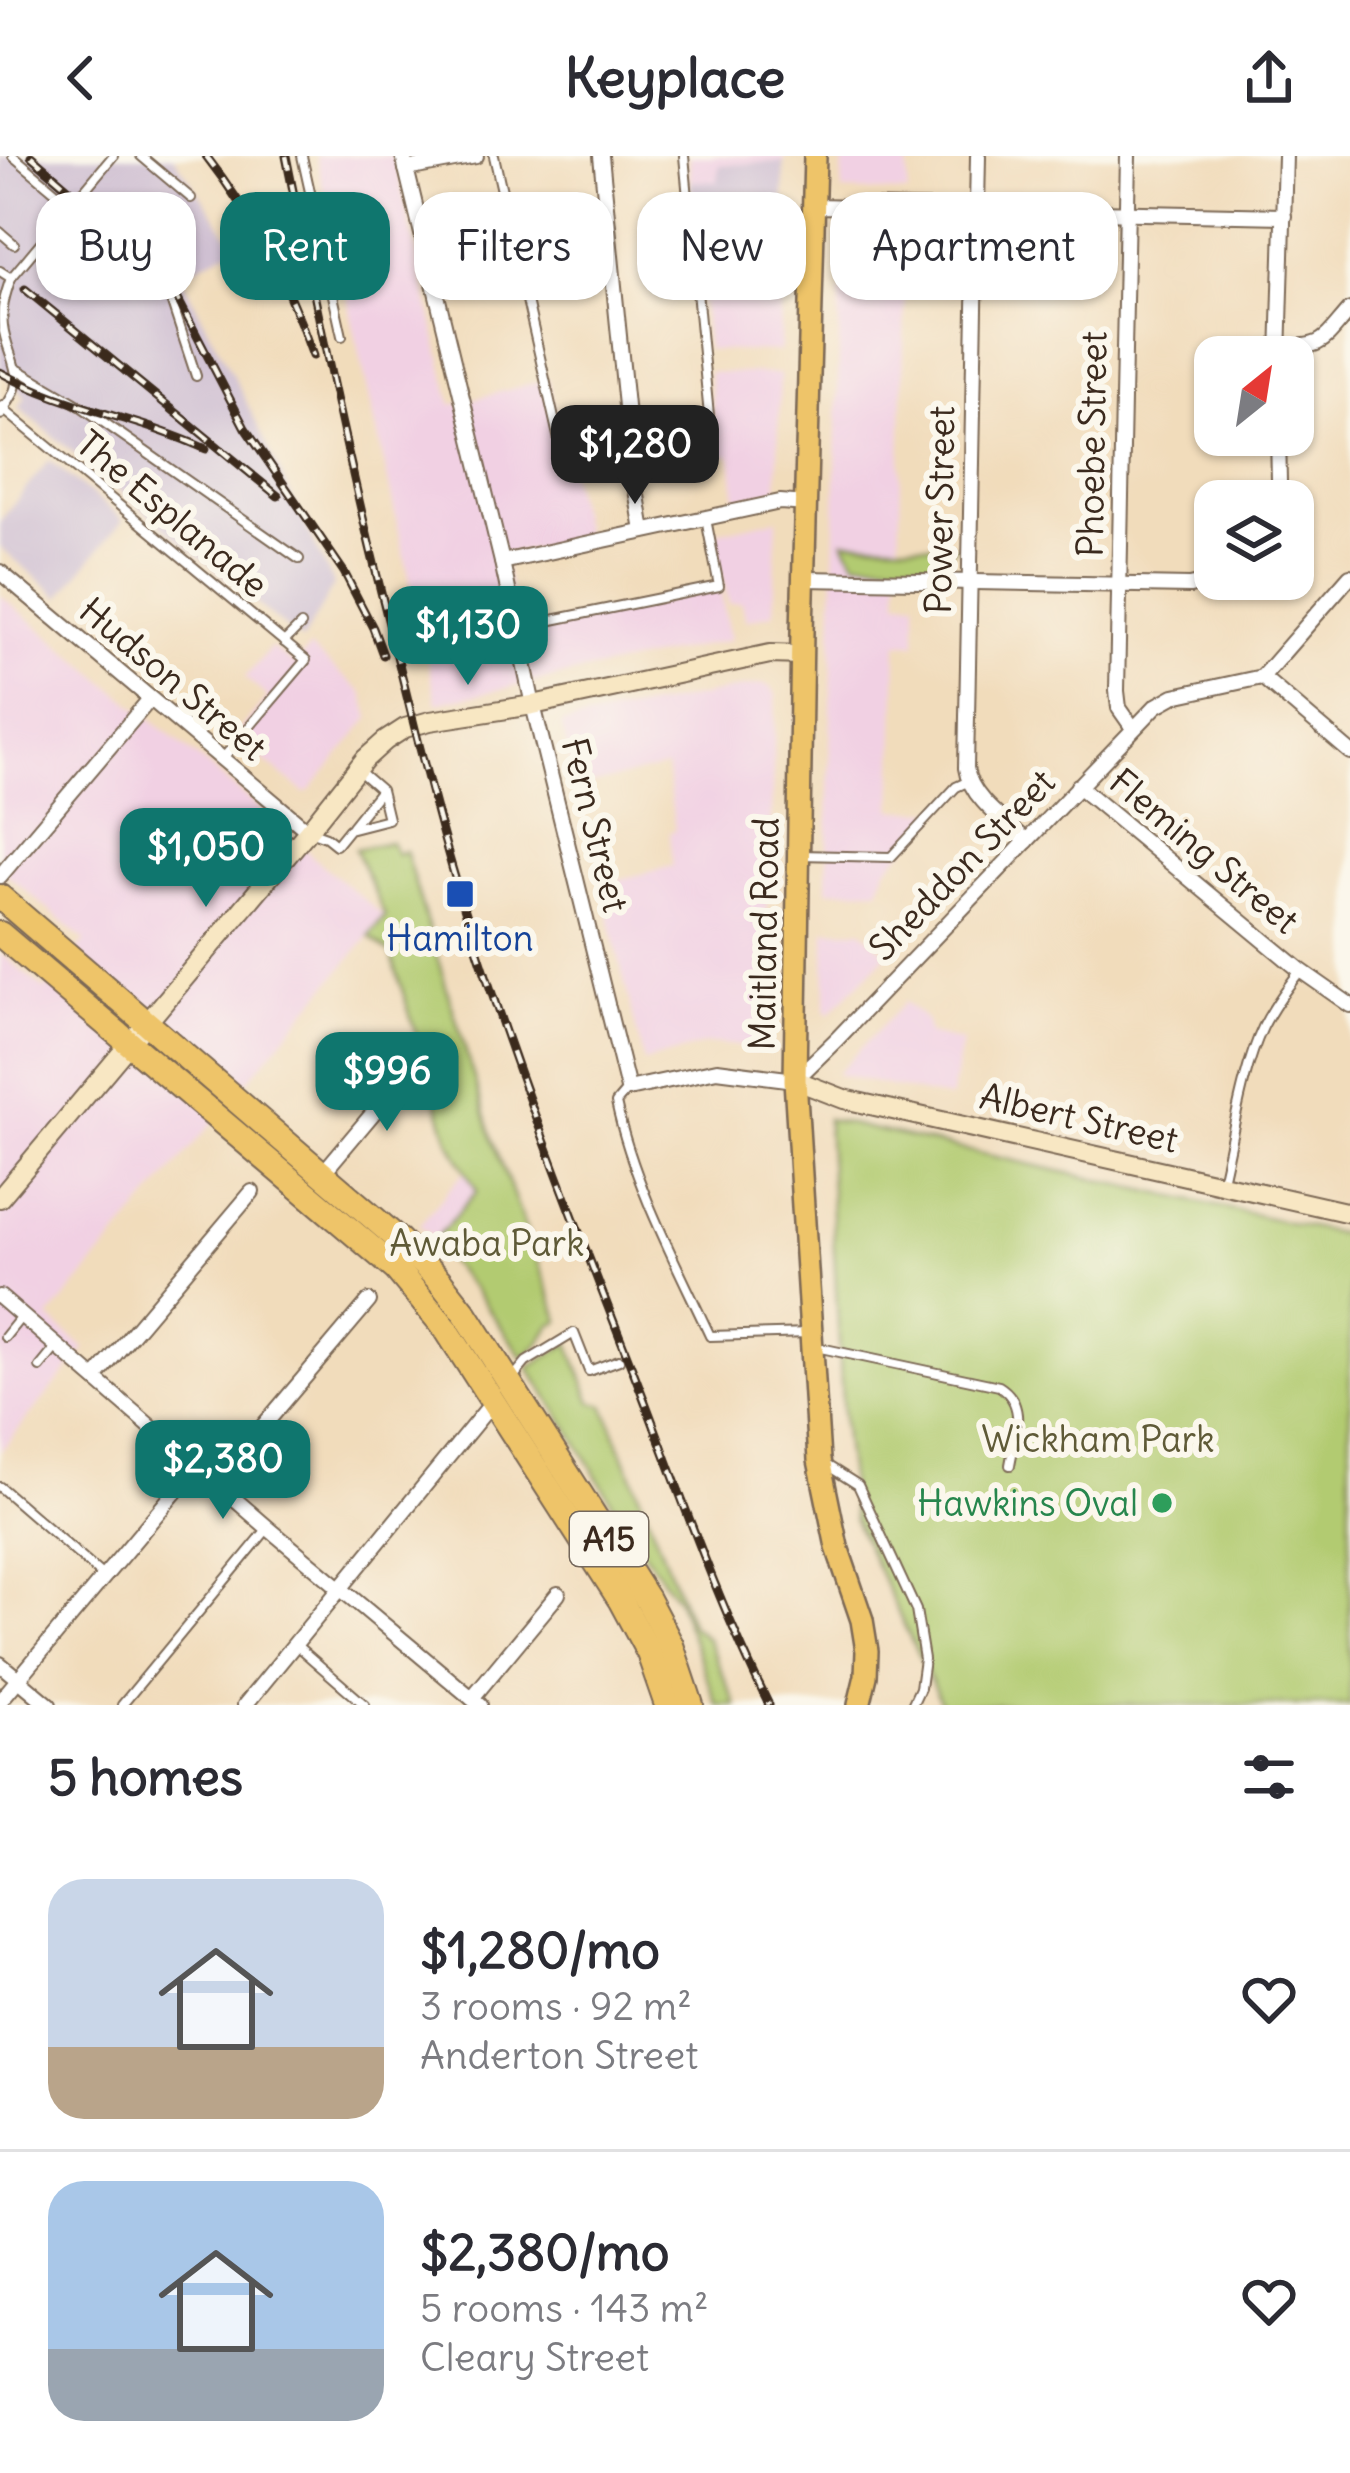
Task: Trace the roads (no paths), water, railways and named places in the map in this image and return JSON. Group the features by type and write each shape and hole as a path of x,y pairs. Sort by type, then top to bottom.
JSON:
{"highway":[{"name":"A15","path":"0,898 137,1034 396,1270 446,1329 621,1601 649,1653 667,1705"},
{"name":"A15","path":"0,934 322,1174 439,1280 510,1381 647,1599 671,1645 691,1705"},
{"path":"492,1403 510,1381"}],"main road":[{"name":"Maitland Road","path":"815,156 795,1080 819,1460 837,1547 862,1620 867,1651 859,1705"},
{"path":"0,1198 385,740 430,721 533,705 770,654 802,655"},
{"name":"Albert Street","path":"795,1080 844,1099 1350,1214"}],"street":[{"path":"405,163 476,156"},
{"path":"601,156 643,531"},
{"name":"Power Street","path":"977,156 977,192"},
{"name":"Phoebe Street","path":"1129,156 1117,691 1119,708 1133,728"},
{"path":"1280,336 1285,156"},
{"name":"Fern Street","path":"405,163 628,1089"},
{"path":"814,206 830,206"},
{"path":"1118,211 1284,216"},
{"name":"Power Street","path":"968,782 975,300"},
{"path":"1314,346 1350,310"},
{"path":"502,562 780,502 807,504"},
{"name":"Hudson Street","path":"0,572 308,831"},
{"path":"1350,576 1262,677 1350,752"},
{"path":"804,579 1194,585"},
{"name":"Sheddon Street","path":"795,1080 1156,706 1174,696 1262,677"},
{"path":"0,876 150,699"},
{"path":"968,782 1027,841"},
{"name":"Fleming Street","path":"1078,786 1300,970 1350,1005"},
{"path":"322,1174 416,1062"},
{"path":"628,1089 716,1070 795,1080"},
{"path":"95,1378 252,1192"},
{"path":"0,1297 476,1701 558,1594"},
{"path":"215,1483 369,1301"},
{"path":"245,1705 492,1403"},
{"path":"0,1701 196,1467"},
{"path":"0,1664 49,1705"}],"lane":[{"path":"13,156 56,192"},
{"path":"82,192 112,156"},
{"path":"141,156 184,192"},
{"path":"302,156 342,336"},
{"path":"494,156 566,471 712,447 684,156"},
{"path":"0,232 14,244"},
{"path":"2,410 13,398 17,369 3,330 2,302 11,278 36,248"},
{"path":"0,271 11,278"},
{"path":"171,300 196,376"},
{"path":"17,369 79,405 299,559"},
{"name":"The Esplanade","path":"2,410 306,661 222,759"},
{"path":"516,627 718,586 706,519"},
{"path":"284,642 301,625"},
{"path":"349,829 388,819 381,790 356,769"},
{"path":"798,855 891,857 956,787 968,782"},
{"path":"308,831 336,845 381,790"},
{"path":"1221,1185 1261,1031 1300,970"},
{"path":"374,1078 390,1092"},
{"path":"628,1089 616,1103 620,1121 657,1222 710,1336 812,1340 999,1386 1017,1404 1010,1465"},
{"path":"5,1337 22,1316"},
{"path":"510,1381 526,1362 574,1333 589,1371 619,1360"},
{"path":"40,1367 58,1345"},
{"path":"819,1460 858,1485 916,1610 924,1659 920,1688 911,1705"},
{"path":"0,1486 104,1577"},
{"path":"122,1705 268,1528"},
{"path":"296,1644 365,1705"}],"railway":[{"path":"31,156 169,282 245,428 344,572 383,655"},
{"path":"206,156 268,252 313,356"},
{"path":"286,156 369,545 436,811 475,943 539,1127 697,1538 769,1705"},
{"path":"25,289 278,496"},
{"path":"0,372 50,395 206,449"}],"place":[{"name":"Hamilton","path":"460,894"},
{"name":"Hawkins Oval","path":"1162,1503"}],"park label":[{"name":"Awaba Park","path":"487,1243"},
{"name":"Wickham Park","path":"1098,1439"}]}
